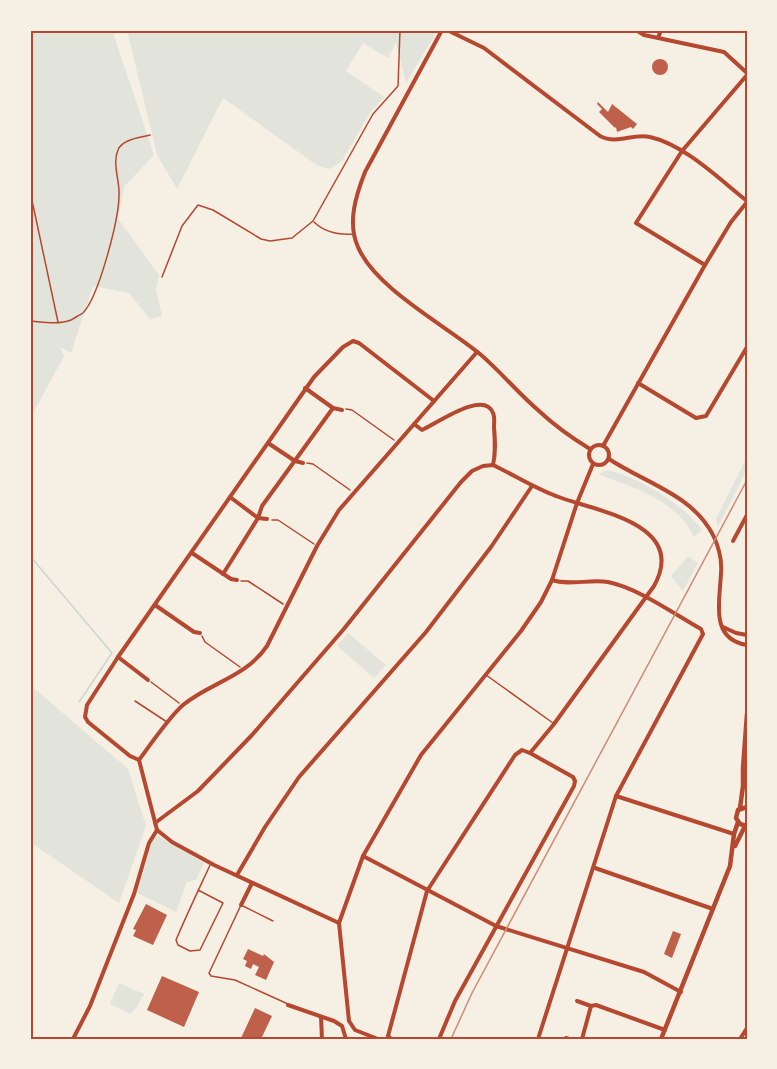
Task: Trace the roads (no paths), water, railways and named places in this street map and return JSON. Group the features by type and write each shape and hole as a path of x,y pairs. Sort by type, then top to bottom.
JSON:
{"street":[{"path":"441,30 366,172 355,205 354,234 358,248 374,273 477,352 549,420 590,449"},
{"path":"447,30 484,48 608,140 647,136 669,143 747,202 731,222 705,265 603,446"},
{"path":"636,30 644,35 724,52 747,74 682,151 636,223 705,265"},
{"path":"658,38 661,30"},
{"path":"139,760 130,756 88,722 85,717 87,705 305,388 343,347 353,341 359,343 434,401"},
{"path":"638,383 696,418 706,416 747,347"},
{"path":"139,760 182,705 244,670 258,658 267,646 317,546 339,510 477,352"},
{"path":"305,388 333,408 342,410"},
{"path":"414,424 422,430 469,406 488,407 493,412 494,420 496,448 493,465"},
{"path":"222,574 258,518 262,506 333,408"},
{"path":"268,443 295,462 303,463"},
{"path":"596,445 603,446 609,451 609,459 602,465 593,464 589,457 590,449 596,445"},
{"path":"609,459 678,497 705,522 714,536 721,558 718,614 729,638 738,644 747,645"},
{"path":"378,1039 355,1030 351,1025 339,922 363,856 421,755 532,617 552,580 593,464"},
{"path":"155,823 198,791 252,735 346,627 461,482 472,471 483,466 493,465 532,486 577,504 633,522 653,537 660,553 660,569 656,582 554,724 530,753"},
{"path":"237,875 299,777 391,673 447,605 491,547 532,486"},
{"path":"230,497 258,518 267,519"},
{"path":"733,541 747,515"},
{"path":"192,553 222,574 237,580"},
{"path":"537,1039 595,868 616,796 703,634 701,629 624,586 587,581 561,583 552,580"},
{"path":"155,605 194,632 200,633"},
{"path":"723,626 736,633 747,635"},
{"path":"118,657 148,680"},
{"path":"747,714 743,768 747,800"},
{"path":"390,1039 388,1036 427,891 515,755 522,750 573,777 575,781 455,1001 439,1039"},
{"path":"139,760 157,830 172,842 210,863 339,922"},
{"path":"661,1039 730,866 738,822 736,815 740,808 744,786"},
{"path":"616,796 734,834"},
{"path":"740,808 747,807"},
{"path":"733,848 746,826 738,822"},
{"path":"73,1039 90,1006 134,894 149,843 157,830"},
{"path":"363,856 496,926 644,972 681,992"},
{"path":"595,868 713,909"},
{"path":"241,905 252,883"},
{"path":"577,1001 591,1006 596,1005 665,1030"},
{"path":"288,1005 334,1021 342,1026 346,1039"},
{"path":"588,1039 582,1038 591,1006"},
{"path":"321,1017 322,1039"},
{"path":"740,1039 747,1028"}],"lane":[{"path":"162,277 182,226 198,205 213,210 261,239 270,241 292,238 313,222 373,114 398,86 400,30"},
{"path":"313,222 335,234 354,234"},
{"path":"485,675 554,724"},
{"path":"135,700 168,723"},
{"path":"198,890 223,903 200,950 190,951 178,945 176,940 198,890 210,863"},
{"path":"273,921 241,905 209,973 211,976 235,980 288,1005"}],"waterway":[{"path":"30,556 112,653 79,702"}],"railway":[{"path":"451,1039 472,993 747,480"}]}
